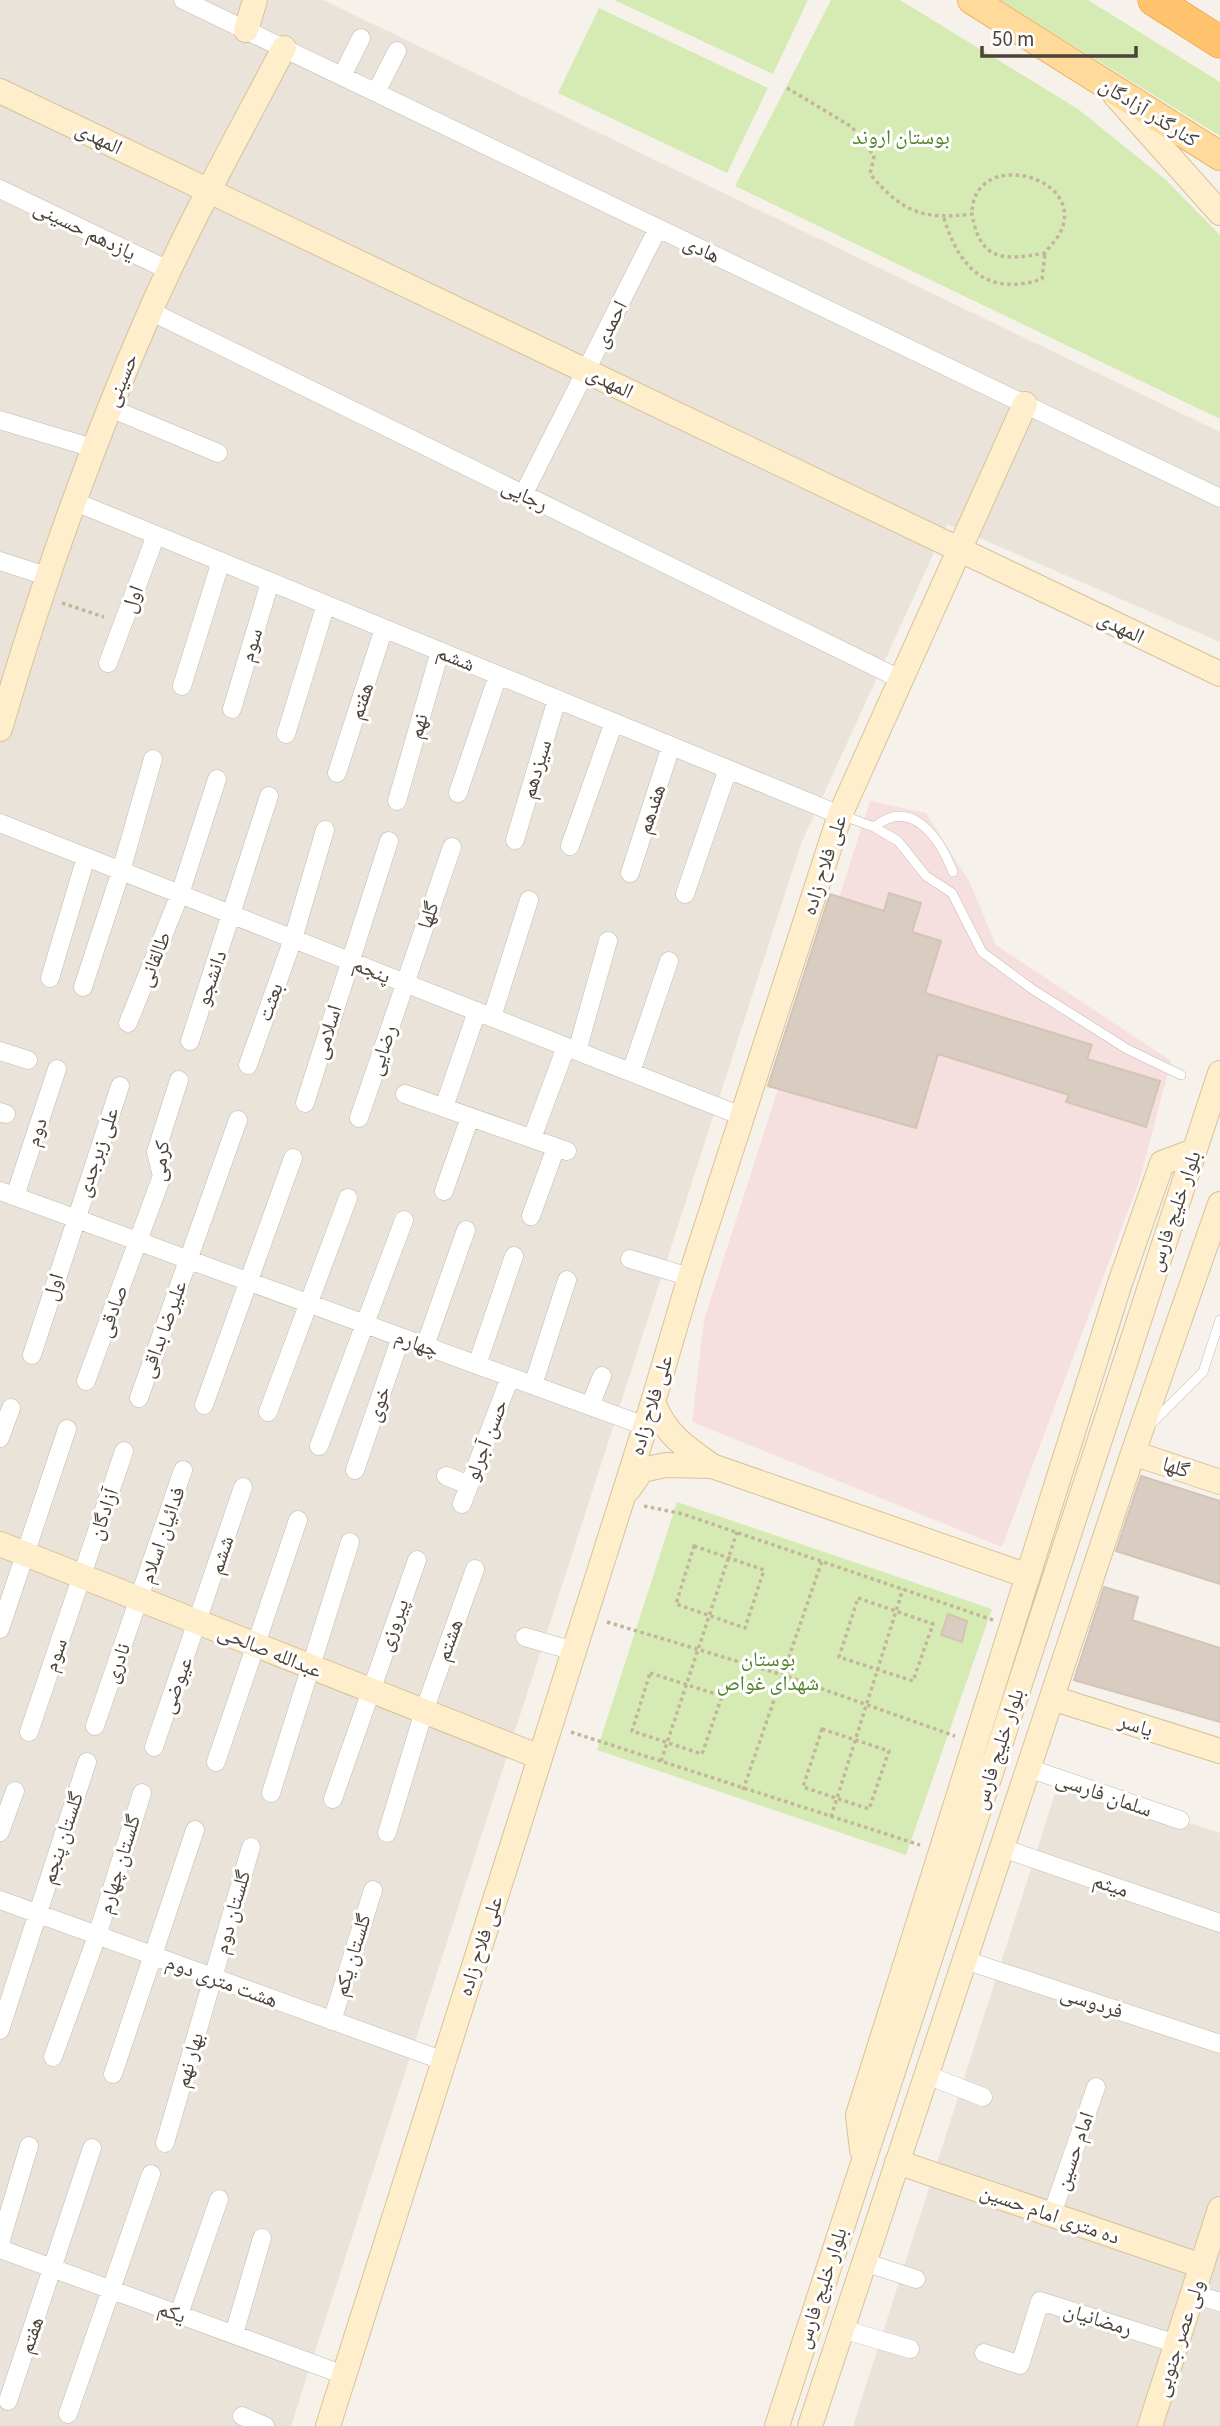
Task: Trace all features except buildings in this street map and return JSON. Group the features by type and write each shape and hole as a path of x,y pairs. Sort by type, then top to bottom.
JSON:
{"highway":[{"path":"1154,0 1220,42"}],"main road":[{"name":"کنارگذر آزادگان","path":"972,0 1220,156"}],"street":[{"name":"هادی","path":"183,0 1220,498"},
{"path":"246,30 255,0"},
{"path":"342,76 361,38"},
{"name":"حسینی","path":"1,720 72,500 150,311 284,48"},
{"path":"376,92 397,51"},
{"path":"1107,87 1220,213"},
{"name":"المهدی","path":"0,91 1220,674"},
{"name":"یازدهم حسینی","path":"0,189 170,271"},
{"name":"احمدی","path":"523,495 658,228"},
{"name":"رجایی","path":"150,311 900,679"},
{"name":"علی فلاح زاده","path":"328,2426 622,1500 690,1277 744,1117 839,815 1025,404"},
{"path":"110,408 218,453"},
{"path":"0,420 93,448"},
{"name":"ششم","path":"72,500 839,815"},
{"name":"اول","path":"108,663 156,535"},
{"path":"0,561 43,585"},
{"path":"182,686 221,561"},
{"name":"سوم","path":"232,709 270,582"},
{"path":"286,734 326,604"},
{"name":"هفتم","path":"337,773 384,628"},
{"name":"نهم","path":"397,801 439,651"},
{"path":"458,793 498,675"},
{"name":"سیزدهم","path":"515,840 557,699"},
{"path":"570,846 614,722"},
{"name":"هفدهم","path":"630,873 671,746"},
{"path":"83,986 121,871 153,759"},
{"path":"685,894 728,769"},
{"name":"طالقانی","path":"128,1023 180,894 217,779"},
{"name":"دانشجو","path":"190,1041 233,915 269,796"},
{"name":"پنجم","path":"0,823 744,1117"},
{"name":"بعثت","path":"247,1065 293,939 325,830"},
{"name":"اسلامی","path":"305,1103 389,841"},
{"name":"گلها","path":"405,983 452,847"},
{"path":"50,978 86,857"},
{"path":"444,1107 529,900"},
{"path":"531,1138 572,1049 608,940"},
{"path":"631,1072 668,961"},
{"name":"رضایی","path":"359,1118 405,983"},
{"path":"0,1051 28,1060"},
{"name":"دوم","path":"7,1193 57,1069"},
{"name":"بلوار خلیج فارس","path":"777,2426 863,2156 1220,1073"},
{"name":"کرمی","path":"137,1241 162,1176 156,1152 179,1080"},
{"name":"علی زبرجدی","path":"75,1218 120,1086"},
{"path":"405,1094 562,1149 531,1216"},
{"path":"444,1191 470,1117"},
{"path":"188,1259 238,1120"},
{"path":"863,2156 858,2115 1120,1283 1161,1163 1195,1151"},
{"path":"204,1405 293,1158"},
{"name":"چهارم","path":"7,1193 590,1406 649,1414"},
{"path":"268,1412 348,1198"},
{"name":"بلوار خلیج فارس","path":"810,2426 1136,1444 1220,1205"},
{"name":"اول","path":"32,1355 75,1218"},
{"path":"319,1446 404,1220"},
{"path":"425,1346 466,1230"},
{"name":"صادقی","path":"86,1381 137,1241"},
{"path":"477,1365 514,1256"},
{"name":"علیرضا بداقی","path":"139,1398 188,1259"},
{"path":"630,1259 690,1277"},
{"path":"533,1385 567,1280"},
{"name":"خوی","path":"355,1470 401,1337"},
{"path":"590,1406 602,1376"},
{"name":"حسن آجرلو","path":"462,1504 510,1377"},
{"path":"0,1438 11,1408"},
{"path":"649,1414 712,1466"},
{"path":"0,1629 67,1429"},
{"name":"گلها","path":"1136,1444 1220,1482"},
{"name":"آزادگان","path":"82,1577 124,1451"},
{"path":"622,1500 642,1470 666,1465 712,1466 1028,1576"},
{"name":"فدائیان اسلام","path":"140,1600 183,1470"},
{"path":"446,1476 469,1485"},
{"name":"ششم","path":"199,1623 243,1487"},
{"path":"216,1762 298,1520"},
{"path":"271,1793 350,1542"},
{"name":"عبدالله صالحی","path":"0,1544 540,1758"},
{"name":"پیروزی","path":"334,1799 369,1690 417,1560"},
{"name":"هشتم","path":"424,1712 475,1569"},
{"name":"سوم","path":"29,1732 82,1577"},
{"name":"نادری","path":"95,1726 140,1600"},
{"name":"عیوضی","path":"154,1747 199,1623"},
{"path":"525,1637 574,1651"},
{"name":"یاسر","path":"1052,1698 1220,1751"},
{"path":"387,1833 424,1712"},
{"name":"گلستان پنجم","path":"0,2029 87,1762"},
{"name":"سلمان فارسی","path":"1028,1768 1180,1820"},
{"path":"0,1832 15,1791"},
{"name":"گلستان چهارم","path":"53,2057 97,1936 142,1793"},
{"path":"113,2074 195,1830"},
{"name":"گلستان دوم","path":"212,1977 251,1847"},
{"name":"میثم","path":"1002,1848 1220,1923"},
{"name":"گلستان یکم","path":"332,2021 373,1890"},
{"name":"هشت متری دوم","path":"0,1900 444,2062"},
{"name":"فردوسی","path":"965,1960 1220,2044"},
{"name":"بهار نهم","path":"166,2143 212,1977"},
{"path":"927,2075 983,2097"},
{"name":"امام حسین","path":"1052,2214 1096,2087"},
{"path":"0,2243 30,2147"},
{"path":"54,2269 92,2148"},
{"name":"ده متری امام حسین","path":"897,2162 1202,2266"},
{"path":"68,2414 152,2174"},
{"path":"179,2314 219,2199"},
{"name":"ولی عصر جنوبی","path":"1150,2426 1220,2209"},
{"path":"234,2334 262,2238"},
{"name":"یکم","path":"0,2249 344,2375"},
{"path":"864,2262 916,2279"},
{"name":"هفتم","path":"8,2401 54,2269"},
{"path":"1193,2294 1220,2302"},
{"name":"رمضانیان","path":"984,2353 1020,2364 1040,2301 1177,2344"},
{"path":"842,2329 910,2349"},
{"path":"242,2416 265,2426"}],"lane":[{"path":"839,815 873,827 898,841 926,876 951,893 982,952 1032,989 1127,1049 1181,1075"},
{"path":"873,827 887,816 898,815 913,820 932,833 953,872"},
{"path":"1136,1444 1203,1372 1220,1320"}],"path":[{"path":"786,88 852,127 874,156 870,174 888,196 916,214 944,218 972,214"},
{"path":"944,218 952,245 970,270 995,283 1023,285 1042,279 1045,253 1062,230 1063,209 1054,190 1038,179 1009,173 984,184 972,204 972,214 976,237 992,254 1018,258 1045,253"},
{"path":"43,585 123,624"},
{"path":"622,1500 683,1514 1012,1627"},
{"path":"662,1761 737,1532"},
{"path":"694,1546 764,1570 745,1628 709,1616 676,1604 694,1546"},
{"path":"743,1790 822,1561"},
{"path":"831,1817 903,1589"},
{"path":"858,1598 933,1624 913,1681 877,1670 839,1657 858,1598"},
{"path":"585,1616 783,1675 938,1731"},
{"path":"650,1673 722,1696 702,1754 667,1743 632,1731 650,1673"},
{"path":"550,1726 942,1852"},
{"path":"822,1729 889,1751 869,1809 837,1798 803,1787 822,1729"}],"shaded area":[{"path":"0,0 323,0 1220,432 1220,642 947,524 801,844 291,2426 0,2426"},
{"path":"870,801 926,813 970,883 996,945 1171,1061 1140,1179 1002,1547 692,1422 704,1320"},
{"path":"1059,1781 1220,1833 1220,2426 853,2426"}],"green space":[{"path":"614,0 808,0 773,74"},
{"name":"بوستان اروند","path":"831,0 900,0 1078,109 1166,180 1220,235 1220,419 735,186"},
{"path":"1000,0 1088,0 1220,82 1220,136"},
{"path":"599,8 768,88 727,173 558,93"},
{"name":"بوستان شهدای غواص","path":"677,1502 992,1609 906,1855 597,1750"}]}
